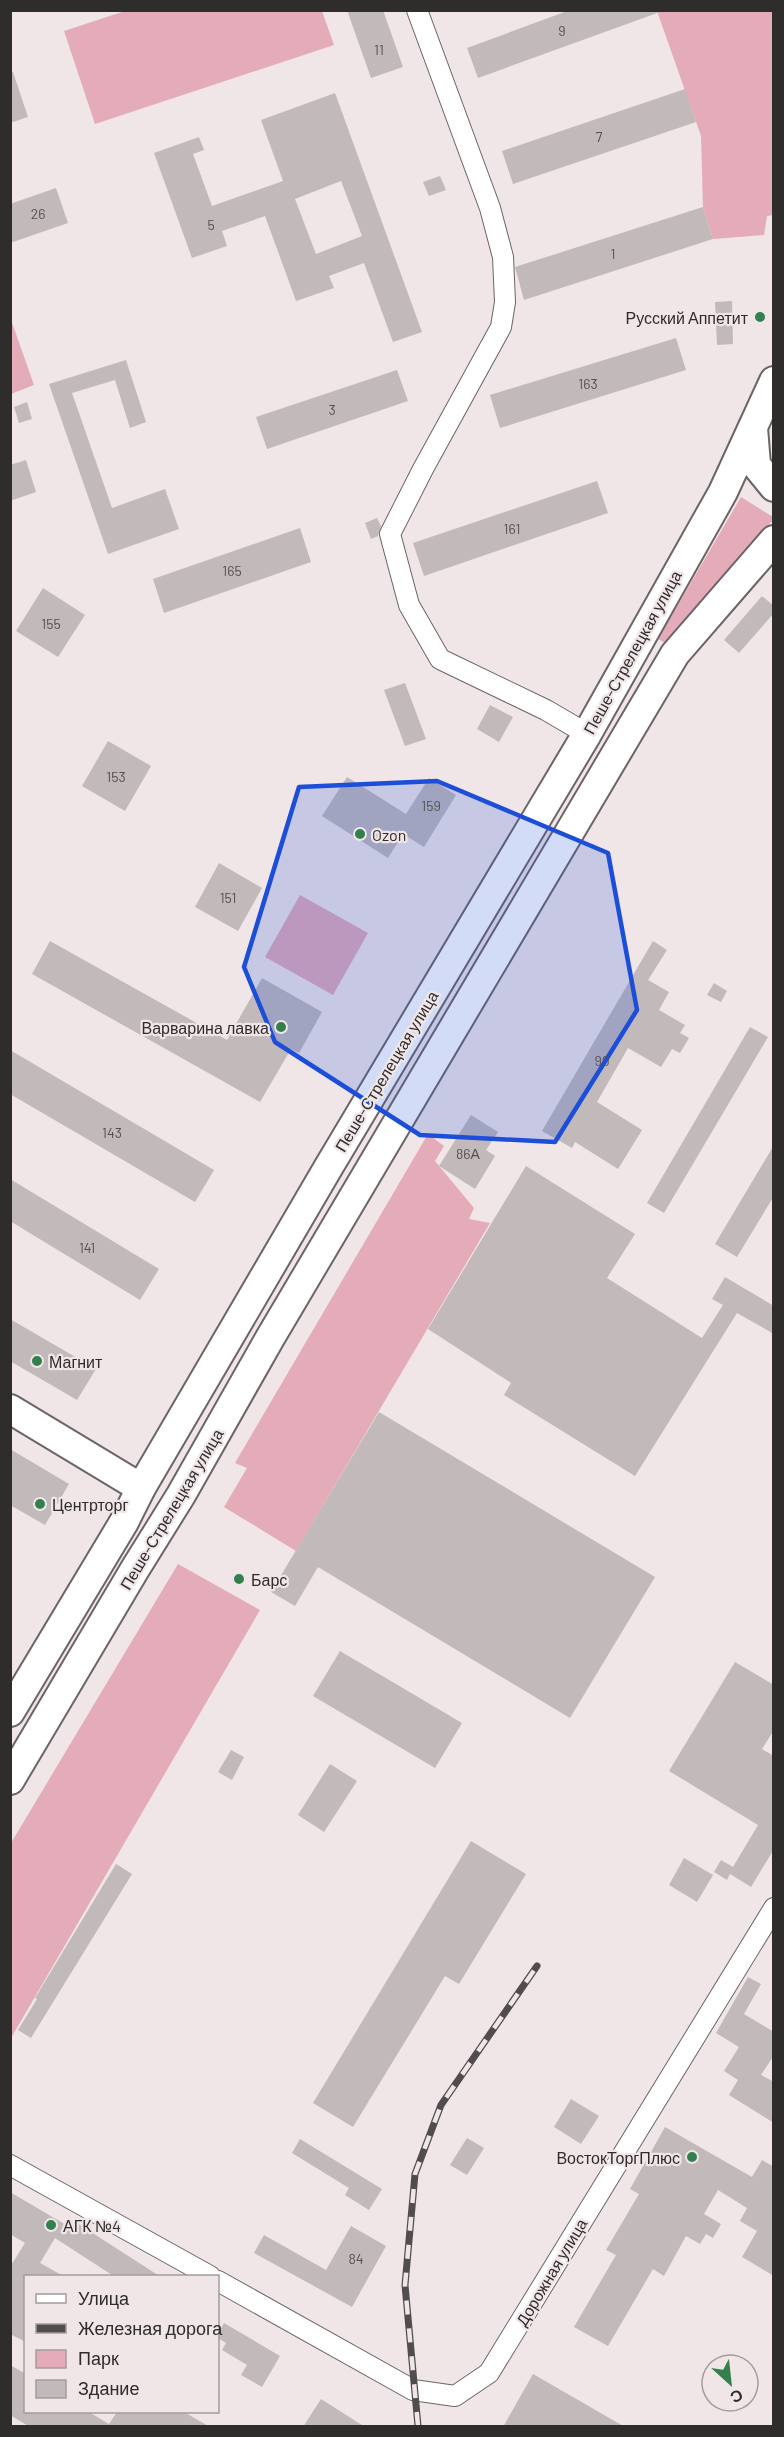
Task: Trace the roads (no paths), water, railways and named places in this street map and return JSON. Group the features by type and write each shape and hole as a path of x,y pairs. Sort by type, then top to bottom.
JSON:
{"main road":[{"name":"Пеше-Стрелецкая улица","path":"10,1712 124,1522 141,1488 328,1168 587,734 723,492 774,381"},
{"path":"753,426 756,465 774,487"},
{"name":"Пеше-Стрелецкая улица","path":"10,1780 135,1569 182,1495 270,1338 675,654 774,540"},
{"path":"10,1409 141,1488"}],"street":[{"path":"417,10 490,208 503,257 505,302 501,327 390,534 408,605 440,659 546,710 587,734"},
{"name":"Дорожная улица","path":"219,2282 413,2390 455,2396 489,2373 774,1908"},
{"path":"10,2165 206,2275"}],"railway":[{"path":"418,2426 405,2285 415,2174 441,2105 537,1966"}],"place":[{"name":"Русский Аппетит","path":"760,317"},
{"name":"Ozon","path":"360,834"},
{"name":"Варварина лавка","path":"281,1027"},
{"name":"Магнит","path":"37,1361"},
{"name":"Центрторг","path":"40,1504"},
{"name":"Барс","path":"239,1579"},
{"name":"ВостокТоргПлюс","path":"692,2157"},
{"name":"АГК №4","path":"51,2225"}]}
